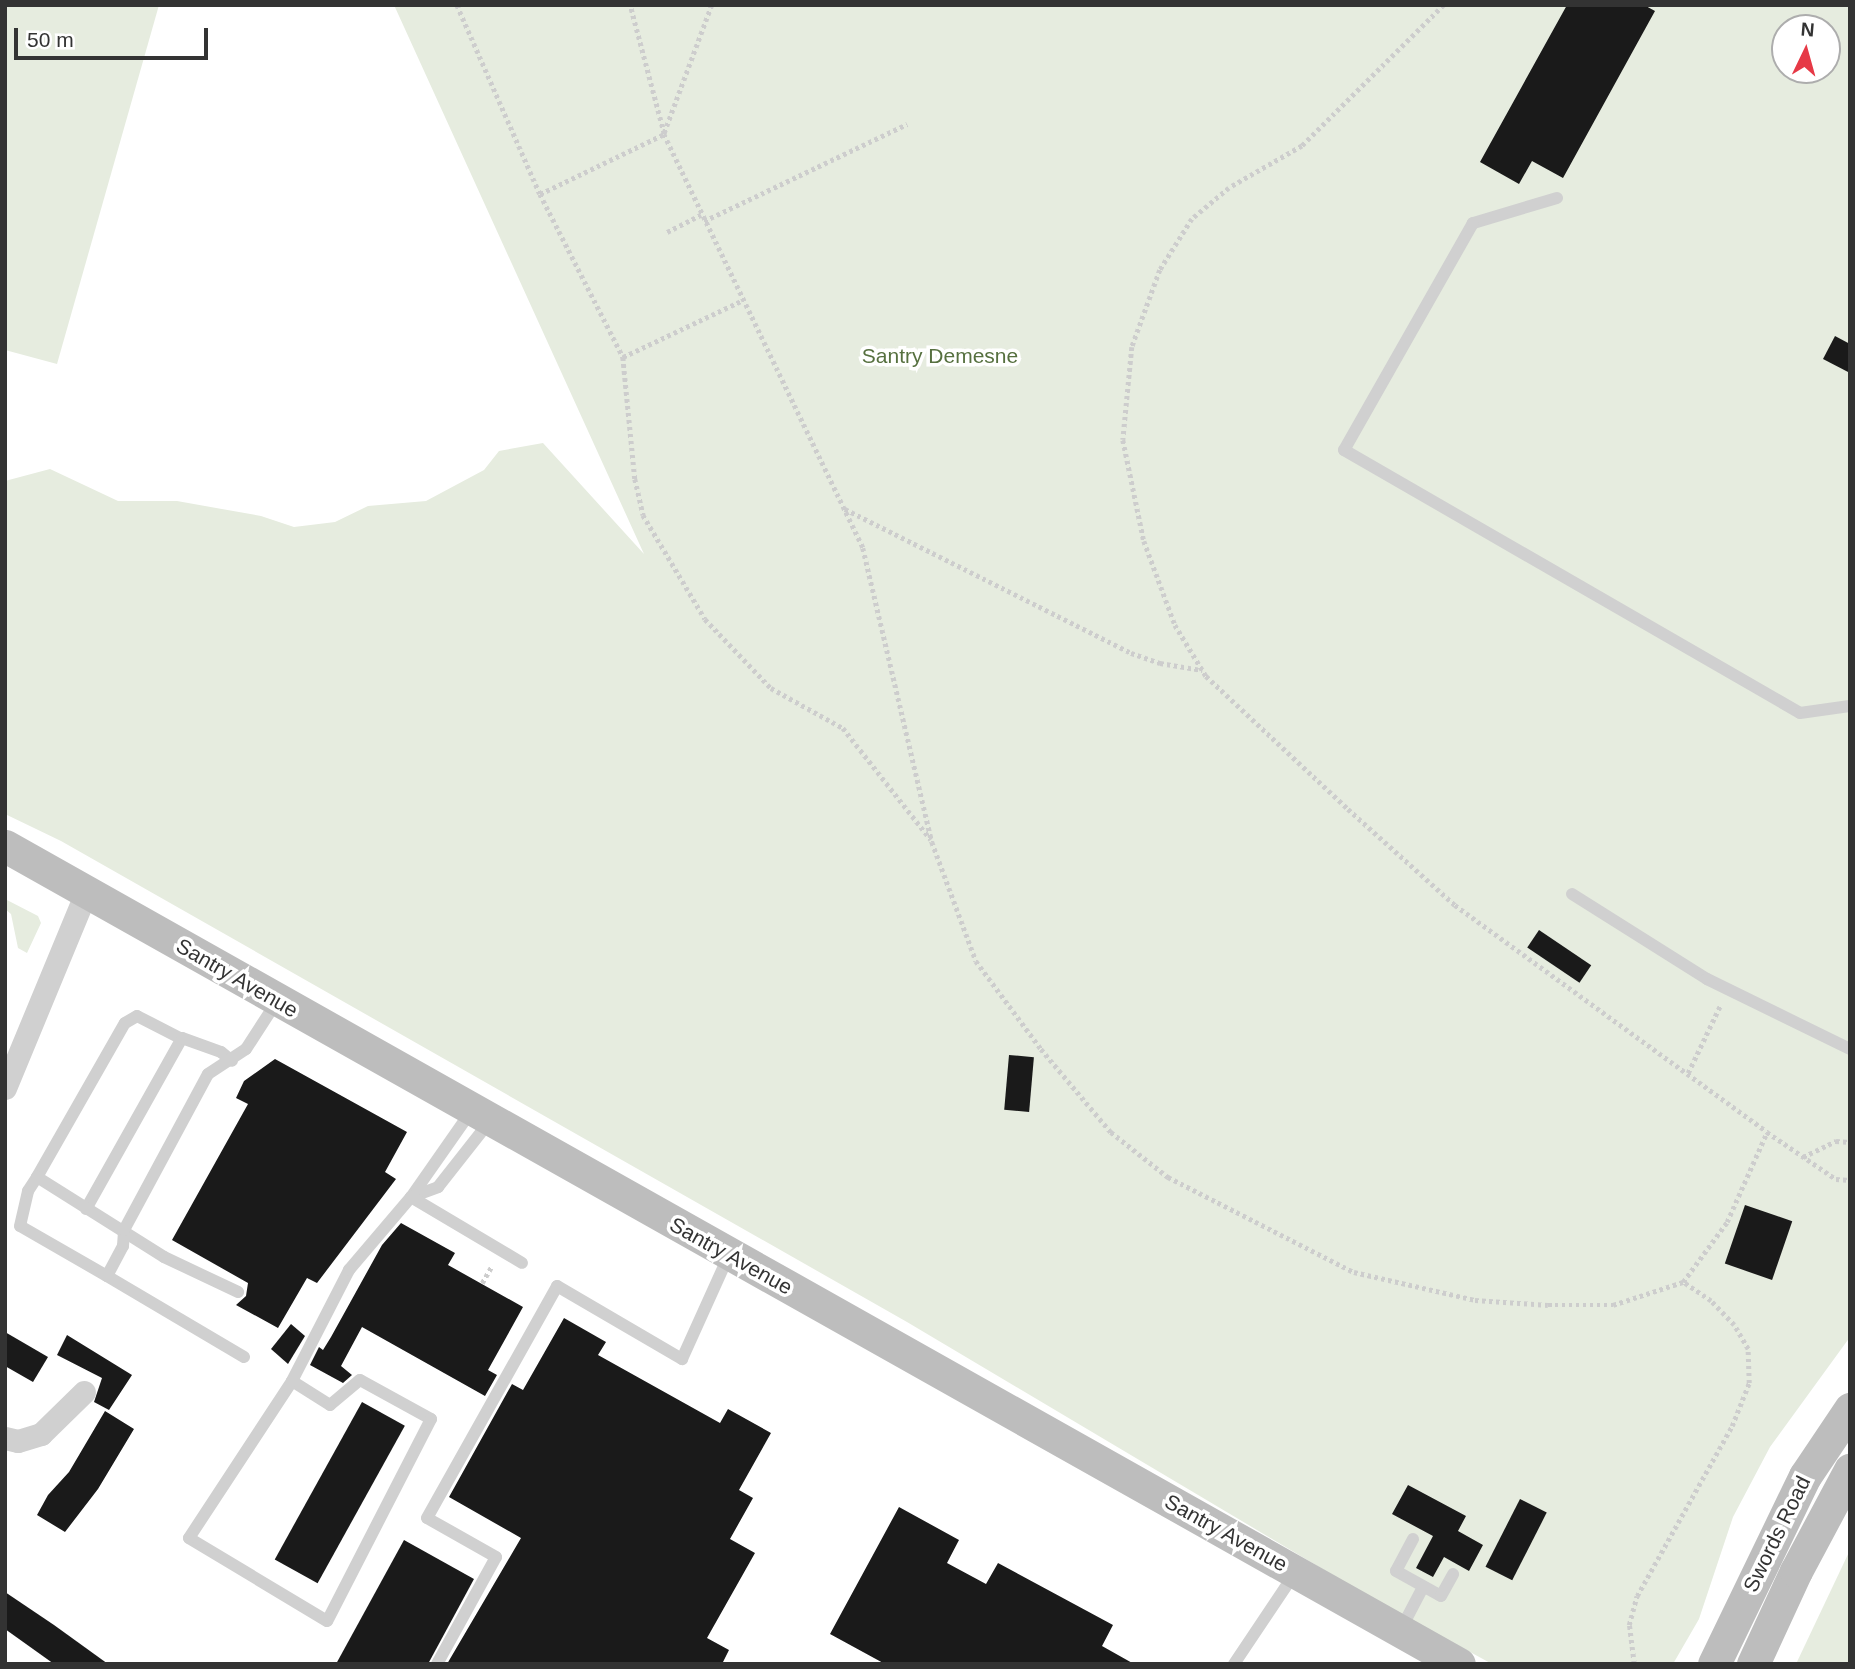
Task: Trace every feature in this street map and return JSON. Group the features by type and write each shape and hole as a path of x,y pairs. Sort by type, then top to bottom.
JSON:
{"main road":[{"name":"Santry Avenue","path":"5,846 82,902 277,1001 1296,1572 1417,1644 1458,1664"},
{"name":"Swords Road","path":"1714,1664 1805,1476 1850,1409"},
{"name":"Swords Road","path":"1753,1664 1796,1571 1850,1471"}],"street":[{"path":"5,1088 82,902"},
{"path":"5,1438 18,1441 41,1433 84,1392"}],"lane":[{"path":"1558,198 1473,223 1345,450 1800,713 1850,706"},
{"path":"1572,894 1728,989 1850,1049"},
{"path":"107,1276 123,1246 124,1230 208,1074 232,1061 246,1049 277,1001"},
{"path":"232,1061 221,1052 182,1039 137,1016 125,1023 28,1191 20,1226 244,1357"},
{"path":"86,1209 182,1039"},
{"path":"411,1197 438,1188 481,1115"},
{"path":"292,1381 330,1405 360,1380 431,1419 327,1621 189,1538 292,1381 349,1270 481,1115"},
{"path":"37,1177 164,1256 238,1292"},
{"path":"411,1197 522,1263"},
{"path":"437,1664 496,1557 427,1518 557,1286 682,1359 730,1255"},
{"path":"1413,1539 1396,1571 1441,1596 1452,1574"},
{"path":"1234,1664 1296,1572"},
{"path":"1417,1644 1423,1587"}],"path":[{"path":"457,5 540,194 623,357 635,479 643,515 705,619 771,688 843,728 932,842"},
{"path":"630,5 664,134 785,393 863,548 932,842 976,961 1041,1049 1111,1132 1168,1177 1354,1272 1475,1300 1548,1306 1613,1305 1683,1282 1727,1222 1767,1132"},
{"path":"540,194 664,134 712,5"},
{"path":"1444,5 1302,146 1229,188 1192,219 1160,271 1132,347 1123,440 1144,541 1175,625 1203,670 1338,801 1455,905 1767,1132 1836,1179 1850,1180"},
{"path":"704,221 907,124"},
{"path":"667,232 701,215"},
{"path":"623,357 743,300"},
{"path":"844,508 1131,653 1160,663 1203,670"},
{"path":"1688,1073 1728,989"},
{"path":"1803,1157 1836,1141 1850,1142"},
{"path":"1634,1664 1629,1625 1637,1596 1732,1426 1749,1384 1748,1349 1734,1325 1711,1301 1683,1282"}],"green space":[{"path":"5,5 159,5 57,364 5,350"},
{"name":"Santry Demesne","path":"394,5 1850,5 1850,1337 1770,1447 1733,1517 1699,1619 1673,1664 1492,1664 1368,1596 907,1322 61,841 5,814 5,481 50,469 118,501 177,501 261,516 294,527 335,522 368,506 426,501 484,470 499,451 543,443 644,554"},
{"path":"5,899 38,916 41,923 27,953 18,948 11,914 5,909"},
{"path":"1850,1550 1850,1664 1796,1664"}],"building":[{"path":"1567,5 1644,5 1655,11 1563,178 1532,161 1519,184 1480,162"},
{"path":"1835,336 1850,344 1850,373 1823,359"},
{"path":"1539,930 1591,965 1579,983 1527,947"},
{"path":"1009,1055 1034,1057 1029,1112 1004,1110"},
{"path":"275,1059 407,1132 385,1172 396,1179 317,1283 307,1278 278,1328 236,1305 246,1296 248,1283 172,1240 248,1104 236,1098 244,1081"},
{"path":"1745,1205 1792,1221 1772,1280 1725,1264"},
{"path":"401,1223 455,1253 448,1265 523,1307 488,1370 497,1375 485,1396 362,1327 341,1366 352,1375 343,1383 310,1365 319,1347 323,1350 331,1337 382,1245"},
{"path":"564,1318 606,1342 598,1355 720,1423 728,1409 771,1433 739,1490 753,1498 730,1539 755,1553 707,1638 729,1650 722,1664 447,1664 521,1538 449,1497 512,1384 523,1390"},
{"path":"291,1324 305,1336 288,1364 271,1349"},
{"path":"5,1332 48,1357 33,1382 5,1366"},
{"path":"67,1335 132,1375 109,1410 94,1402 102,1378 57,1355"},
{"path":"362,1402 405,1426 318,1583 275,1559"},
{"path":"105,1411 134,1429 98,1489 65,1532 37,1515 48,1495 69,1472"},
{"path":"1408,1485 1466,1516 1458,1531 1483,1545 1469,1571 1444,1557 1433,1577 1416,1568 1433,1536 1392,1514"},
{"path":"1520,1499 1547,1513 1512,1580 1485,1567"},
{"path":"899,1507 959,1540 947,1563 986,1584 998,1563 1113,1625 1102,1646 1134,1664 885,1664 830,1634"},
{"path":"404,1540 474,1579 428,1664 336,1664"},
{"path":"5,1592 108,1664 54,1664 5,1629"}]}
